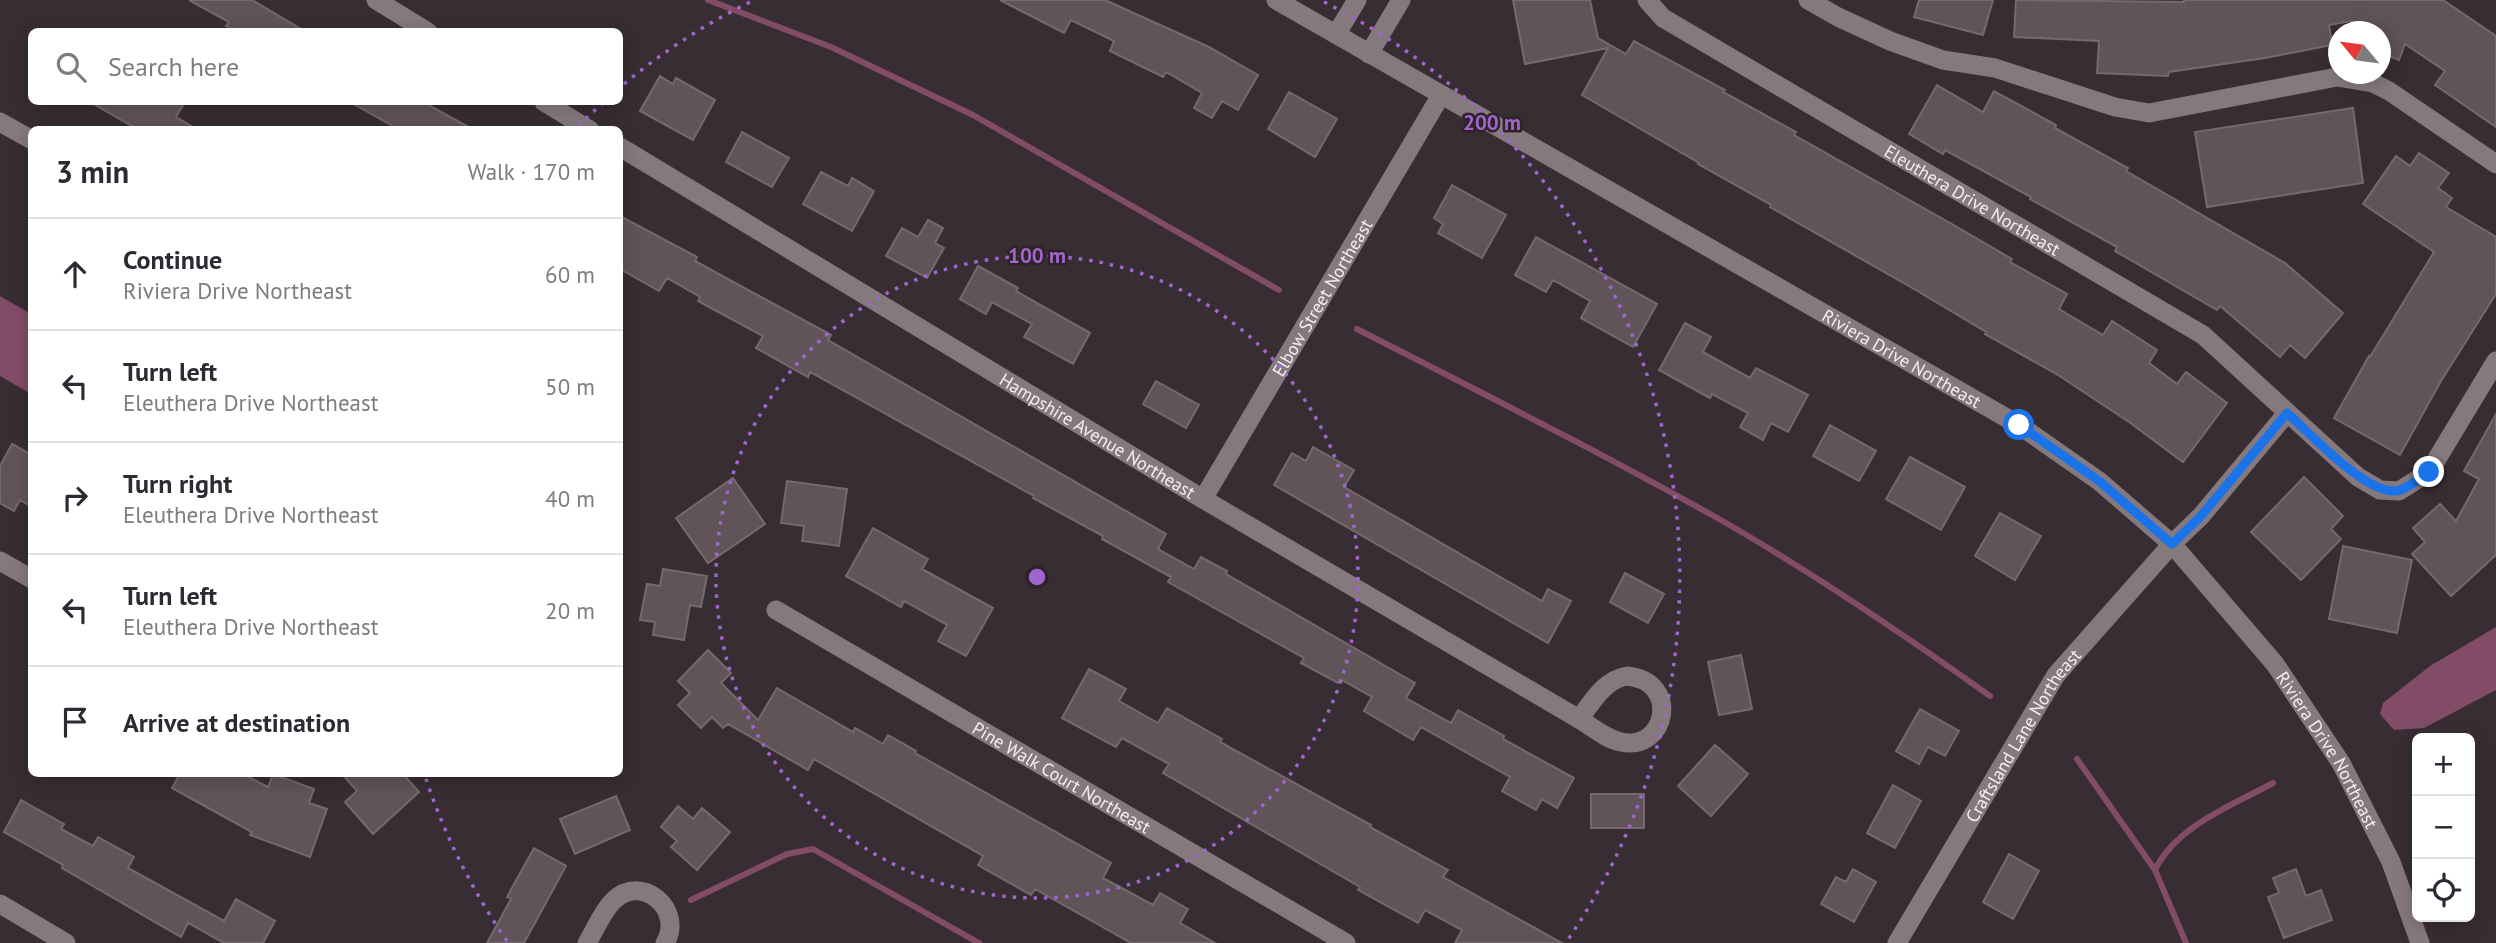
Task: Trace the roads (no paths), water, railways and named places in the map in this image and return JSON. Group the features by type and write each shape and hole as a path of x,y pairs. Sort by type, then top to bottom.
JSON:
{"street":[{"path":"376,0 422,28"},
{"name":"Riviera Drive Northeast","path":"1276,0 2019,425 2099,481 2172,544 2275,664 2341,763 2391,862 2420,943"},
{"path":"1337,33 1357,0"},
{"path":"1369,54 1401,0"},
{"name":"Eleuthera Drive Northeast","path":"1647,0 1663,18 2203,335 2358,477 2380,490 2399,491 2429,472 2496,360"},
{"path":"1808,0 1869,31 1943,60 1995,68 2115,107 2149,113 2337,77 2373,83 2389,91 2496,164"},
{"name":"Elbow Street Northeast","path":"1203,499 1441,96"},
{"path":"549,105 583,126"},
{"path":"0,121 28,138"},
{"name":"Hampshire Avenue Northeast","path":"623,149 1203,499 1579,719"},
{"path":"2172,544 2201,516 2287,413"},
{"name":"Craftsland Lane Northeast","path":"1896,943 2056,675 2172,544"},
{"path":"0,561 28,577"},
{"name":"Pine Walk Court Northeast","path":"776,610 1346,943"},
{"path":"587,943 613,900 634,891 646,892 665,905 671,926 665,943"},
{"path":"0,904 66,943"}],"waterway":[{"path":"708,0 831,47 973,115 1279,290"},
{"path":"1357,329 1719,519 1857,604 1990,696"},
{"path":"2077,759 2155,870 2186,943"},
{"path":"2155,870 2164,855 2191,829 2273,783"},
{"path":"691,900 787,854 813,849 979,943"}]}
